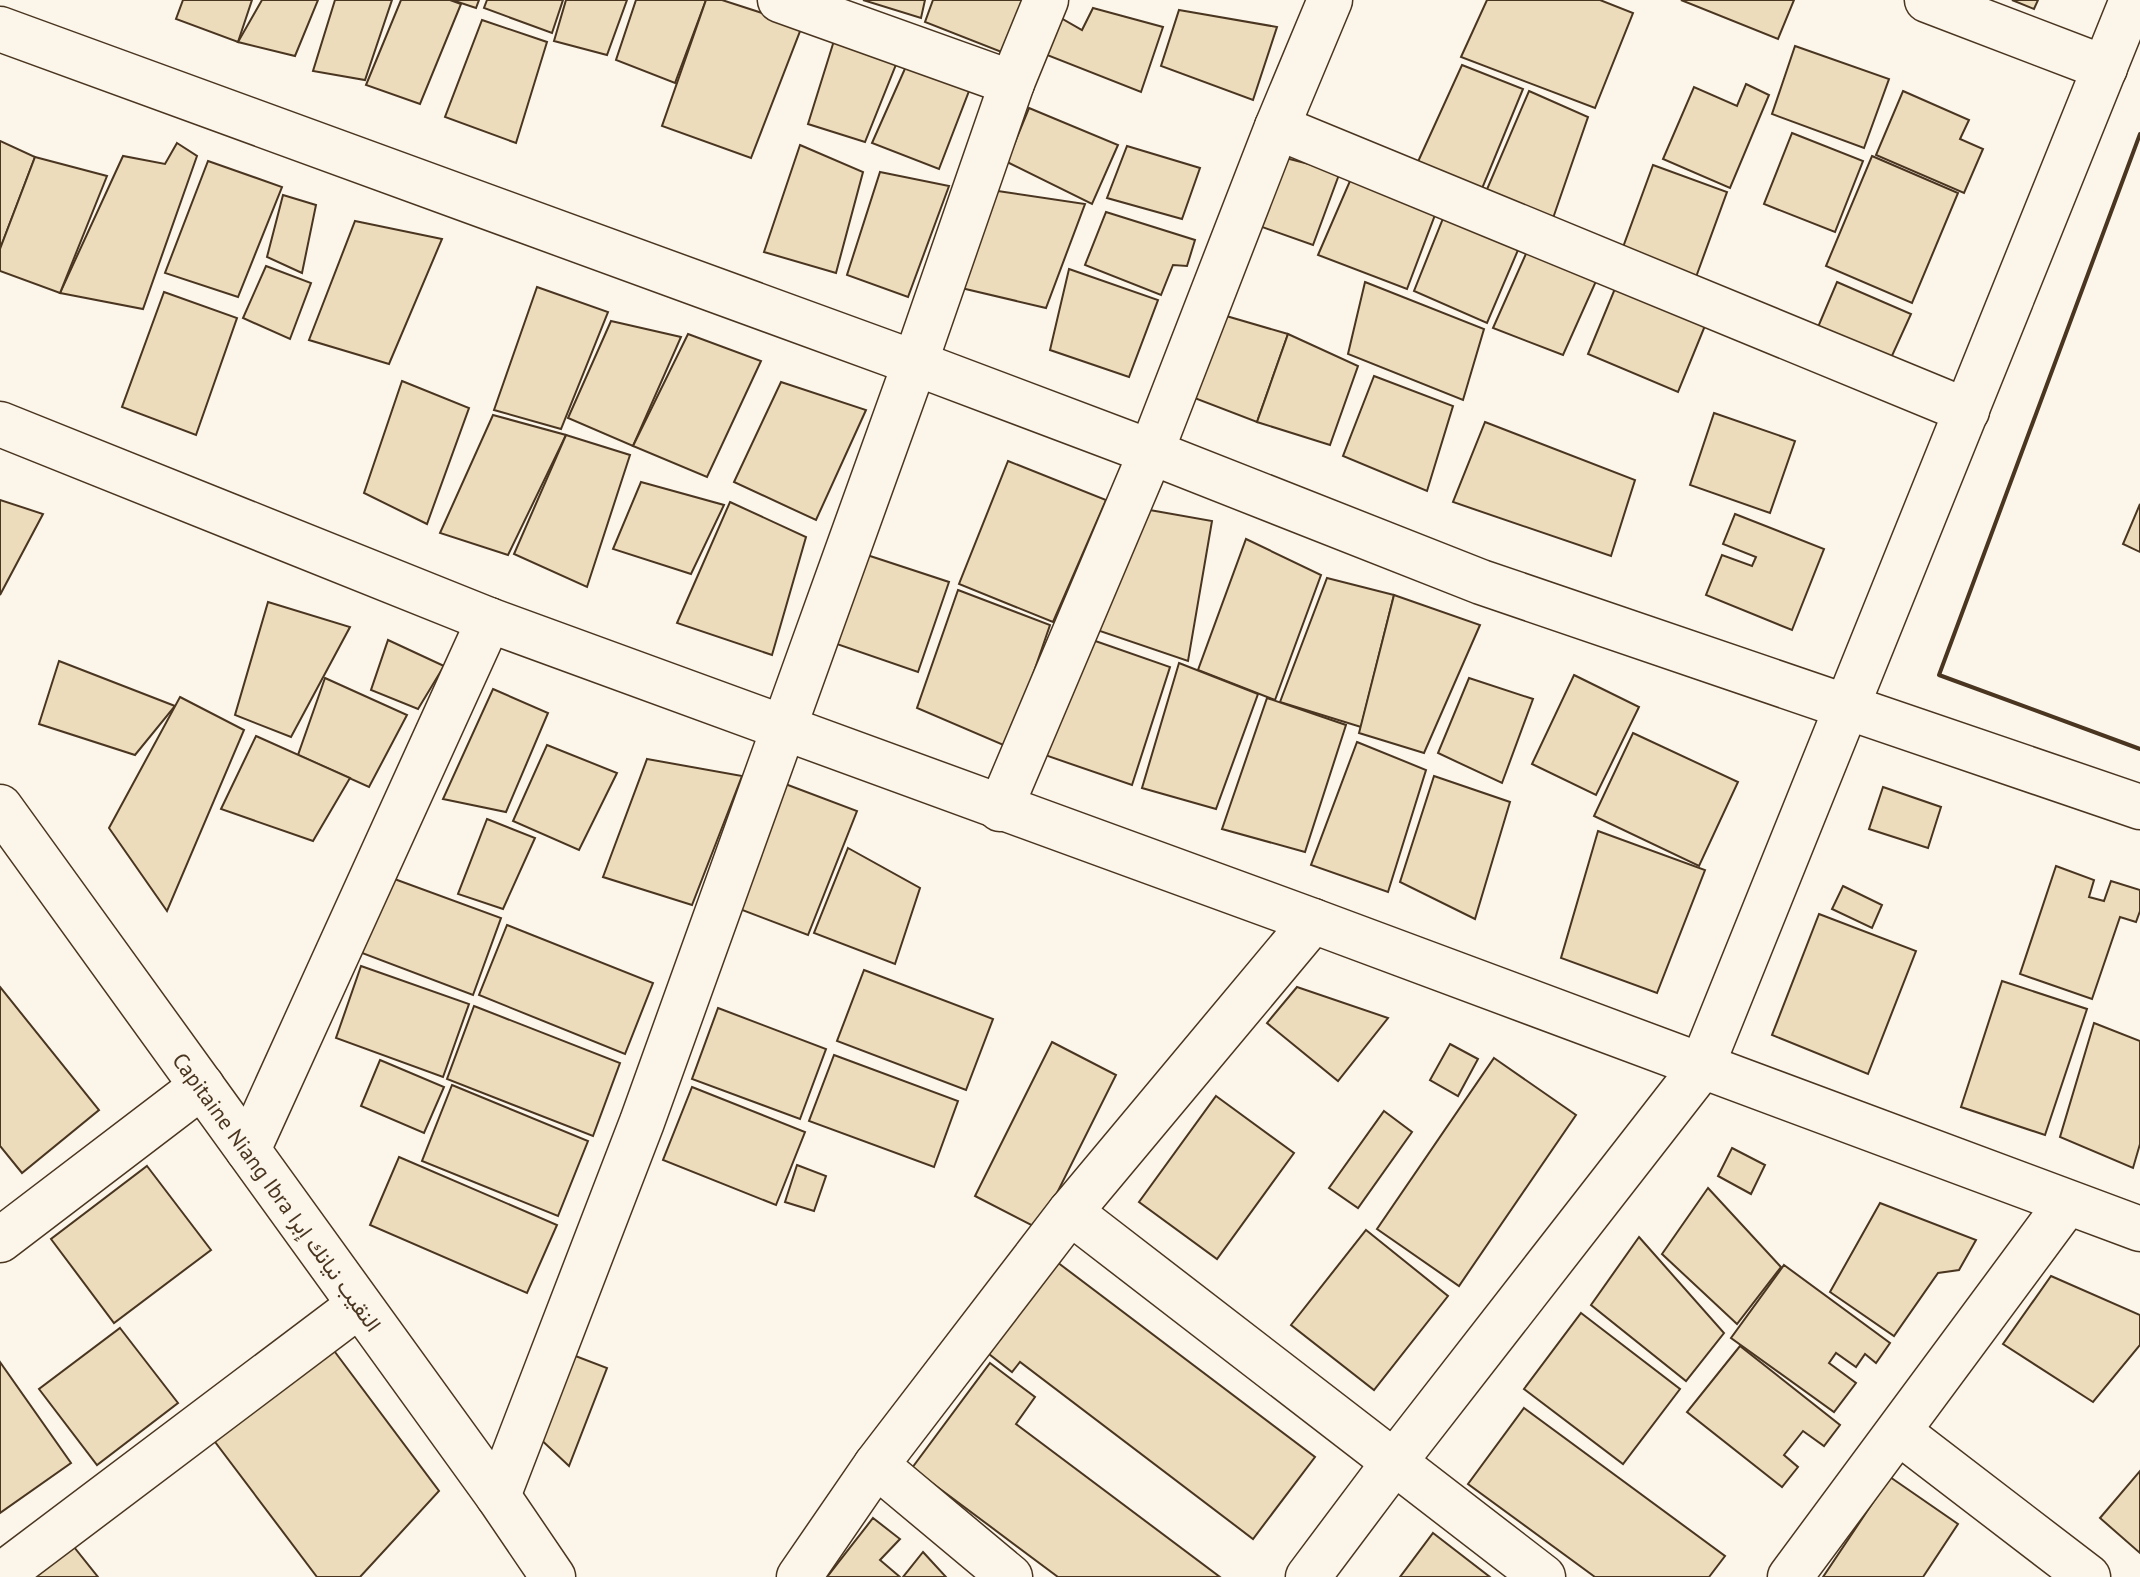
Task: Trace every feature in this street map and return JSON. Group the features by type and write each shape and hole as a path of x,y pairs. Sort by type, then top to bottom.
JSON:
{"street":[{"path":"780,0 1012,83"},
{"path":"498,1496 642,1122 915,363 1012,83 1046,0"},
{"path":"1000,809 1151,452 1277,127 1330,0"},
{"path":"1927,0 2105,68"},
{"path":"1308,1577 1701,1068 2132,0"},
{"path":"0,29 915,363 1481,582 2140,807"},
{"path":"1277,127 1967,411"},
{"path":"0,424 489,620 1313,921 2140,1229"},
{"path":"248,1150 489,620"},
{"name":"Capitaine Niang Ibra النقيب نيانك إبرا","path":"0,807 498,1496 553,1577"},
{"path":"799,1577 876,1465 1070,1212 1313,921"},
{"path":"0,1240 202,1086"},
{"path":"1790,1577 2067,1203"},
{"path":"1070,1212 1543,1577"},
{"path":"0,1576 358,1306"},
{"path":"1899,1432 2088,1577"},
{"path":"876,1465 1010,1577"}],"building":[{"path":"183,0 252,0 238,42 176,19"},
{"path":"262,0 318,0 295,56 238,42"},
{"path":"335,0 392,0 365,80 313,71"},
{"path":"401,0 450,0 461,4 420,104 366,85"},
{"path":"452,0 479,0 476,8"},
{"path":"487,0 563,0 552,33 484,8"},
{"path":"566,0 627,0 607,55 554,41"},
{"path":"636,0 706,0 675,83 616,60"},
{"path":"706,0 722,0 802,26 751,158 662,126"},
{"path":"863,0 925,0 921,18"},
{"path":"933,0 1025,0 1004,53 925,22"},
{"path":"1487,0 1600,0 1633,13 1595,108 1461,57"},
{"path":"1681,0 1794,0 1778,39"},
{"path":"2012,0 2038,0 2034,9"},
{"path":"1093,8 1163,27 1141,92 1047,55 1059,17 1082,30"},
{"path":"1179,10 1277,27 1253,100 1161,66"},
{"path":"482,20 547,42 516,143 445,117"},
{"path":"837,31 899,57 865,142 808,124"},
{"path":"1795,46 1889,79 1864,148 1772,114"},
{"path":"911,55 974,78 939,169 872,143"},
{"path":"1462,65 1523,89 1481,191 1416,166"},
{"path":"1746,84 1769,95 1730,188 1663,159 1694,87 1737,106"},
{"path":"1529,91 1588,117 1551,224 1485,194"},
{"path":"1903,91 1969,120 1960,139 1983,149 1964,193 1876,155"},
{"path":"1029,108 1118,145 1092,204 1007,162"},
{"path":"1792,133 1863,161 1835,232 1764,204"},
{"path":"0,141 35,157 0,249"},
{"path":"177,143 197,156 143,309 60,293 123,156 165,164"},
{"path":"800,145 863,172 836,273 764,252"},
{"path":"1127,146 1200,168 1182,219 1107,198"},
{"path":"1274,155 1340,172 1313,245 1248,222"},
{"path":"1872,156 1958,193 1912,303 1826,266"},
{"path":"35,157 107,176 60,293 0,271 0,249"},
{"path":"208,161 282,187 238,297 165,273"},
{"path":"1653,165 1727,192 1696,277 1622,250"},
{"path":"880,172 949,186 908,297 847,275"},
{"path":"1353,174 1438,207 1407,289 1318,255"},
{"path":"991,190 1085,204 1046,308 957,287"},
{"path":"283,195 316,205 302,273 267,257"},
{"path":"1446,211 1521,243 1487,323 1414,291"},
{"path":"1106,212 1195,240 1187,266 1173,265 1161,295 1085,265"},
{"path":"355,221 442,239 389,364 309,340"},
{"path":"1529,247 1597,279 1563,355 1493,328"},
{"path":"266,266 311,283 290,339 243,318"},
{"path":"1069,269 1158,300 1129,377 1050,350"},
{"path":"1621,274 1711,311 1678,392 1588,354"},
{"path":"1365,282 1484,329 1463,400 1348,354"},
{"path":"1837,282 1911,314 1891,358 1818,327"},
{"path":"537,287 608,312 561,429 494,410"},
{"path":"164,292 237,318 196,435 122,407"},
{"path":"1216,313 1288,334 1257,422 1184,394"},
{"path":"611,321 681,337 633,446 568,418"},
{"path":"688,334 761,361 707,477 633,446"},
{"path":"1288,334 1358,366 1330,445 1257,422"},
{"path":"1374,376 1453,406 1427,491 1343,456"},
{"path":"402,381 469,408 427,524 364,493"},
{"path":"781,382 866,410 816,520 734,482"},
{"path":"1714,413 1795,441 1770,513 1690,485"},
{"path":"493,415 566,435 508,555 440,533"},
{"path":"1485,422 1635,480 1611,556 1453,502"},
{"path":"566,435 630,455 587,587 514,554"},
{"path":"1008,461 1106,500 1053,622 959,584"},
{"path":"641,482 724,505 691,574 613,549"},
{"path":"0,500 43,514 0,595"},
{"path":"730,502 806,537 772,655 677,623"},
{"path":"2140,504 2140,552 2123,544"},
{"path":"1144,509 1212,521 1188,661 1091,628"},
{"path":"1735,514 1824,549 1792,630 1706,595 1722,555 1752,566 1756,557 1723,544"},
{"path":"1246,539 1321,575 1275,700 1198,670"},
{"path":"864,554 949,582 918,672 828,641"},
{"path":"1327,578 1394,595 1361,727 1280,702"},
{"path":"958,590 1050,625 1008,747 917,708"},
{"path":"1394,595 1480,625 1424,753 1359,733"},
{"path":"268,602 350,627 291,737 235,715"},
{"path":"1081,636 1170,667 1132,785 1042,754"},
{"path":"388,640 444,666 418,709 371,690"},
{"path":"59,661 175,706 135,755 39,724"},
{"path":"1179,663 1258,694 1216,809 1142,788"},
{"path":"1574,675 1639,707 1596,795 1532,764"},
{"path":"325,678 407,715 369,787 298,755"},
{"path":"1469,678 1533,699 1502,783 1438,753"},
{"path":"493,689 548,713 506,812 443,799"},
{"path":"180,697 244,730 167,911 109,828"},
{"path":"1267,698 1346,725 1305,852 1222,829"},
{"path":"1633,733 1738,782 1699,866 1594,816"},
{"path":"256,736 350,778 313,841 221,809"},
{"path":"1357,742 1426,770 1388,892 1311,865"},
{"path":"547,745 617,773 579,850 513,821"},
{"path":"647,759 742,776 692,905 603,877"},
{"path":"1434,776 1510,802 1475,919 1400,882"},
{"path":"780,782 857,811 808,935 729,905"},
{"path":"1883,787 1941,807 1928,848 1869,829"},
{"path":"487,819 535,838 503,909 458,894"},
{"path":"1598,831 1705,870 1657,993 1561,958"},
{"path":"848,848 920,888 895,964 814,933"},
{"path":"2056,866 2094,880 2089,897 2104,901 2111,881 2140,890 2140,911 2136,922 2120,917 2092,999 2020,974"},
{"path":"389,877 501,918 473,995 362,953"},
{"path":"1843,886 1882,905 1872,928 1832,909"},
{"path":"1819,914 1916,951 1868,1074 1772,1035"},
{"path":"507,925 653,983 625,1054 479,995"},
{"path":"361,966 469,1004 443,1077 336,1038"},
{"path":"864,970 993,1019 966,1090 837,1041"},
{"path":"2002,981 2087,1009 2045,1135 1961,1107"},
{"path":"0,987 99,1110 22,1173 0,1146"},
{"path":"1297,987 1388,1018 1338,1081 1267,1023"},
{"path":"474,1006 620,1063 593,1136 447,1079"},
{"path":"718,1008 826,1049 800,1119 692,1079"},
{"path":"2094,1023 2140,1041 2140,1144 2133,1168 2060,1137"},
{"path":"1052,1042 1116,1075 1039,1229 975,1196"},
{"path":"1450,1044 1478,1059 1458,1096 1430,1080"},
{"path":"834,1055 958,1101 934,1167 809,1121"},
{"path":"1494,1058 1576,1115 1459,1286 1377,1229"},
{"path":"380,1060 444,1087 424,1133 361,1106"},
{"path":"452,1085 588,1141 558,1216 422,1161"},
{"path":"692,1087 805,1132 776,1205 663,1160"},
{"path":"1216,1096 1294,1153 1217,1259 1139,1202"},
{"path":"1384,1111 1412,1132 1358,1208 1329,1188"},
{"path":"1732,1148 1765,1165 1751,1194 1718,1176"},
{"path":"399,1157 557,1225 527,1293 370,1225"},
{"path":"797,1165 826,1176 814,1211 785,1202"},
{"path":"147,1166 211,1250 114,1323 51,1239"},
{"path":"1708,1188 1781,1267 1737,1324 1662,1254"},
{"path":"1880,1203 1976,1240 1959,1270 1938,1273 1894,1336 1830,1292"},
{"path":"1366,1230 1448,1296 1374,1390 1291,1325"},
{"path":"1639,1237 1724,1333 1686,1381 1591,1305"},
{"path":"1057,1262 1315,1457 1253,1539 1020,1362 1012,1372 989,1354"},
{"path":"1784,1265 1890,1343 1876,1363 1865,1354 1856,1367 1836,1353 1829,1363 1856,1383 1834,1412 1731,1338"},
{"path":"2051,1276 2140,1315 2140,1345 2093,1402 2003,1344"},
{"path":"1581,1313 1680,1389 1623,1464 1524,1389"},
{"path":"120,1328 178,1403 97,1465 39,1389"},
{"path":"323,1336 439,1491 360,1577 317,1577 203,1426"},
{"path":"1740,1346 1840,1425 1824,1446 1803,1431 1784,1455 1798,1467 1782,1487 1687,1412"},
{"path":"565,1352 607,1368 569,1466 534,1433"},
{"path":"0,1362 71,1463 0,1513"},
{"path":"990,1363 1035,1397 1016,1424 1220,1577 1058,1577 912,1468"},
{"path":"1524,1408 1725,1556 1709,1577 1595,1577 1468,1484"},
{"path":"2140,1471 2140,1553 2100,1518"},
{"path":"1890,1477 1958,1524 1923,1577 1823,1577"},
{"path":"873,1518 900,1539 880,1560 900,1577 827,1577"},
{"path":"1433,1533 1490,1577 1400,1577"},
{"path":"66,1537 98,1577 15,1577"},
{"path":"923,1552 946,1577 903,1577"}],"wall":[{"path":"2140,134 1939,675 2140,749"}]}
